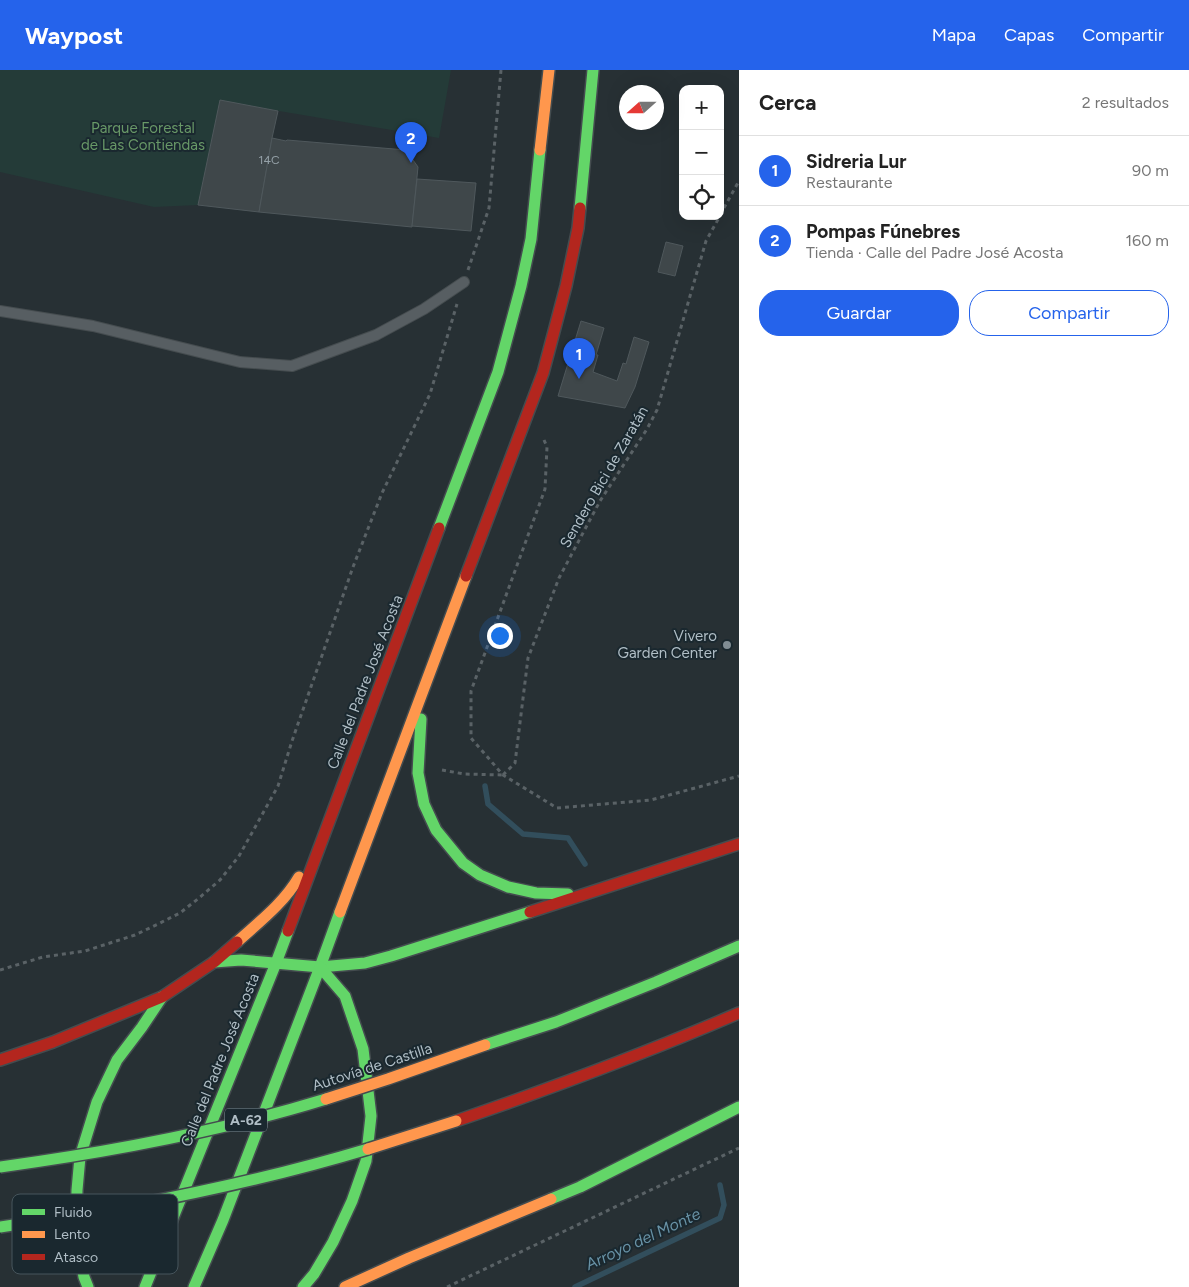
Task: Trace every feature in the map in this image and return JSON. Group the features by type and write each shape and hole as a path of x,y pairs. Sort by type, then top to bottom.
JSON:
{"highway":[{"name":"Calle del Padre José Acosta","path":"178,1205 276,963 498,372 521,286 531,239 550,70"},
{"path":"194,1287 223,1220 320,967 543,373 566,286 578,228 593,70"},
{"path":"424,687 418,747 418,773 424,804 436,830 463,863 480,875 508,887 536,893 585,895"},
{"path":"214,962 241,960 320,967 365,964 585,895 739,844"},
{"path":"0,1060 53,1042 162,997 214,962 269,914 292,889 319,846"},
{"name":"Autovía de Castilla","path":"0,1167 37,1163 191,1134 356,1090 565,1018 656,982 739,946"},
{"path":"303,1287 314,1274 333,1242 352,1201 366,1161 371,1116 363,1049 345,996 320,967"},
{"path":"77,1194 80,1157 97,1102 117,1060 142,1028 162,997"},
{"path":"178,1197 341,1157 456,1121 557,1086 681,1039 739,1013"},
{"path":"345,1287 409,1258 580,1187 739,1107"},
{"path":"83,1274 88,1287"},
{"name":"Calle del Padre José Acosta","path":"145,1287 150,1274"}],"lane":[{"path":"0,311 93,326 240,362 292,366 376,335 424,309 464,282"}],"path":[{"path":"0,970 43,957 85,951 135,935 180,913 220,880 239,856 278,786 353,567 382,493 430,394 489,208 501,70"},
{"name":"Sendero Bici de Zaratán","path":"724,209 739,182"},
{"name":"Sendero Bici de Zaratán","path":"503,775 515,763 528,658 559,578 600,501 647,430 657,410 706,242 718,220"},
{"path":"542,437 547,448 545,489 471,691 471,738 503,775 557,808 651,800 739,776"},
{"path":"437,770 464,774 503,775"},
{"path":"447,1287 739,1148"}],"green space":[{"name":"Parque Forestal de Las Contiendas","path":"0,70 451,70 439,138 220,101 198,205 154,207 0,172"}],"building":[{"path":"220,100 278,111 259,212 198,205"},
{"path":"272,138 286,141 406,150 418,167 412,227 259,212"},
{"path":"417,179 476,183 471,231 412,226"},
{"path":"666,242 683,246 675,276 658,272"},
{"path":"581,321 604,328 593,372 617,381 623,363 626,364 634,337 649,342 635,387 625,408 558,396"}],"waterway":[{"name":"Arroyo del Monte","path":"485,786 488,804 523,834 568,838 585,864"},
{"name":"Arroyo del Monte","path":"575,1287 720,1218 724,1205 720,1185"}],"traffic: fast":[{"path":"580,208 593,70"},
{"path":"439,528 498,372 521,286 531,239 540,150"},
{"path":"421,719 418,773 424,804 436,830 463,863 480,875 508,887 536,893 568,894"},
{"path":"194,1287 223,1220 340,912"},
{"path":"214,962 241,960 320,967 365,963 530,912"},
{"path":"178,1205 288,931"},
{"path":"485,1045 556,1022 739,946"},
{"path":"303,1287 314,1274 333,1242 352,1201 366,1161 371,1116 363,1049 345,996 320,967"},
{"path":"77,1194 80,1157 97,1102 117,1060 162,997"},
{"path":"0,1167 164,1140 286,1111 326,1099"},
{"path":"551,1199 580,1187 739,1107"},
{"path":"178,1197 277,1174 368,1149"},
{"path":"0,1227 12,1225"},
{"path":"83,1274 88,1287"},
{"path":"145,1287 150,1274"}],"traffic: slow":[{"path":"540,150 549,70"},
{"path":"340,912 466,576"},
{"path":"237,942 279,904 299,877"},
{"path":"326,1099 485,1045"},
{"path":"368,1149 456,1121"},
{"path":"345,1287 409,1258 551,1199"}],"traffic: jam":[{"path":"466,576 543,373 566,286 578,228 580,208"},
{"path":"288,931 439,528"},
{"path":"530,912 739,844"},
{"path":"0,1060 53,1042 162,997 214,962 237,942"},
{"path":"456,1121 599,1070 739,1013"}],"place":[{"name":"Pompas Fúnebres","path":"411,163"},
{"name":"Sidreria Lur","path":"579,379"},
{"name":"Vivero Garden Center","path":"727,645"}]}
